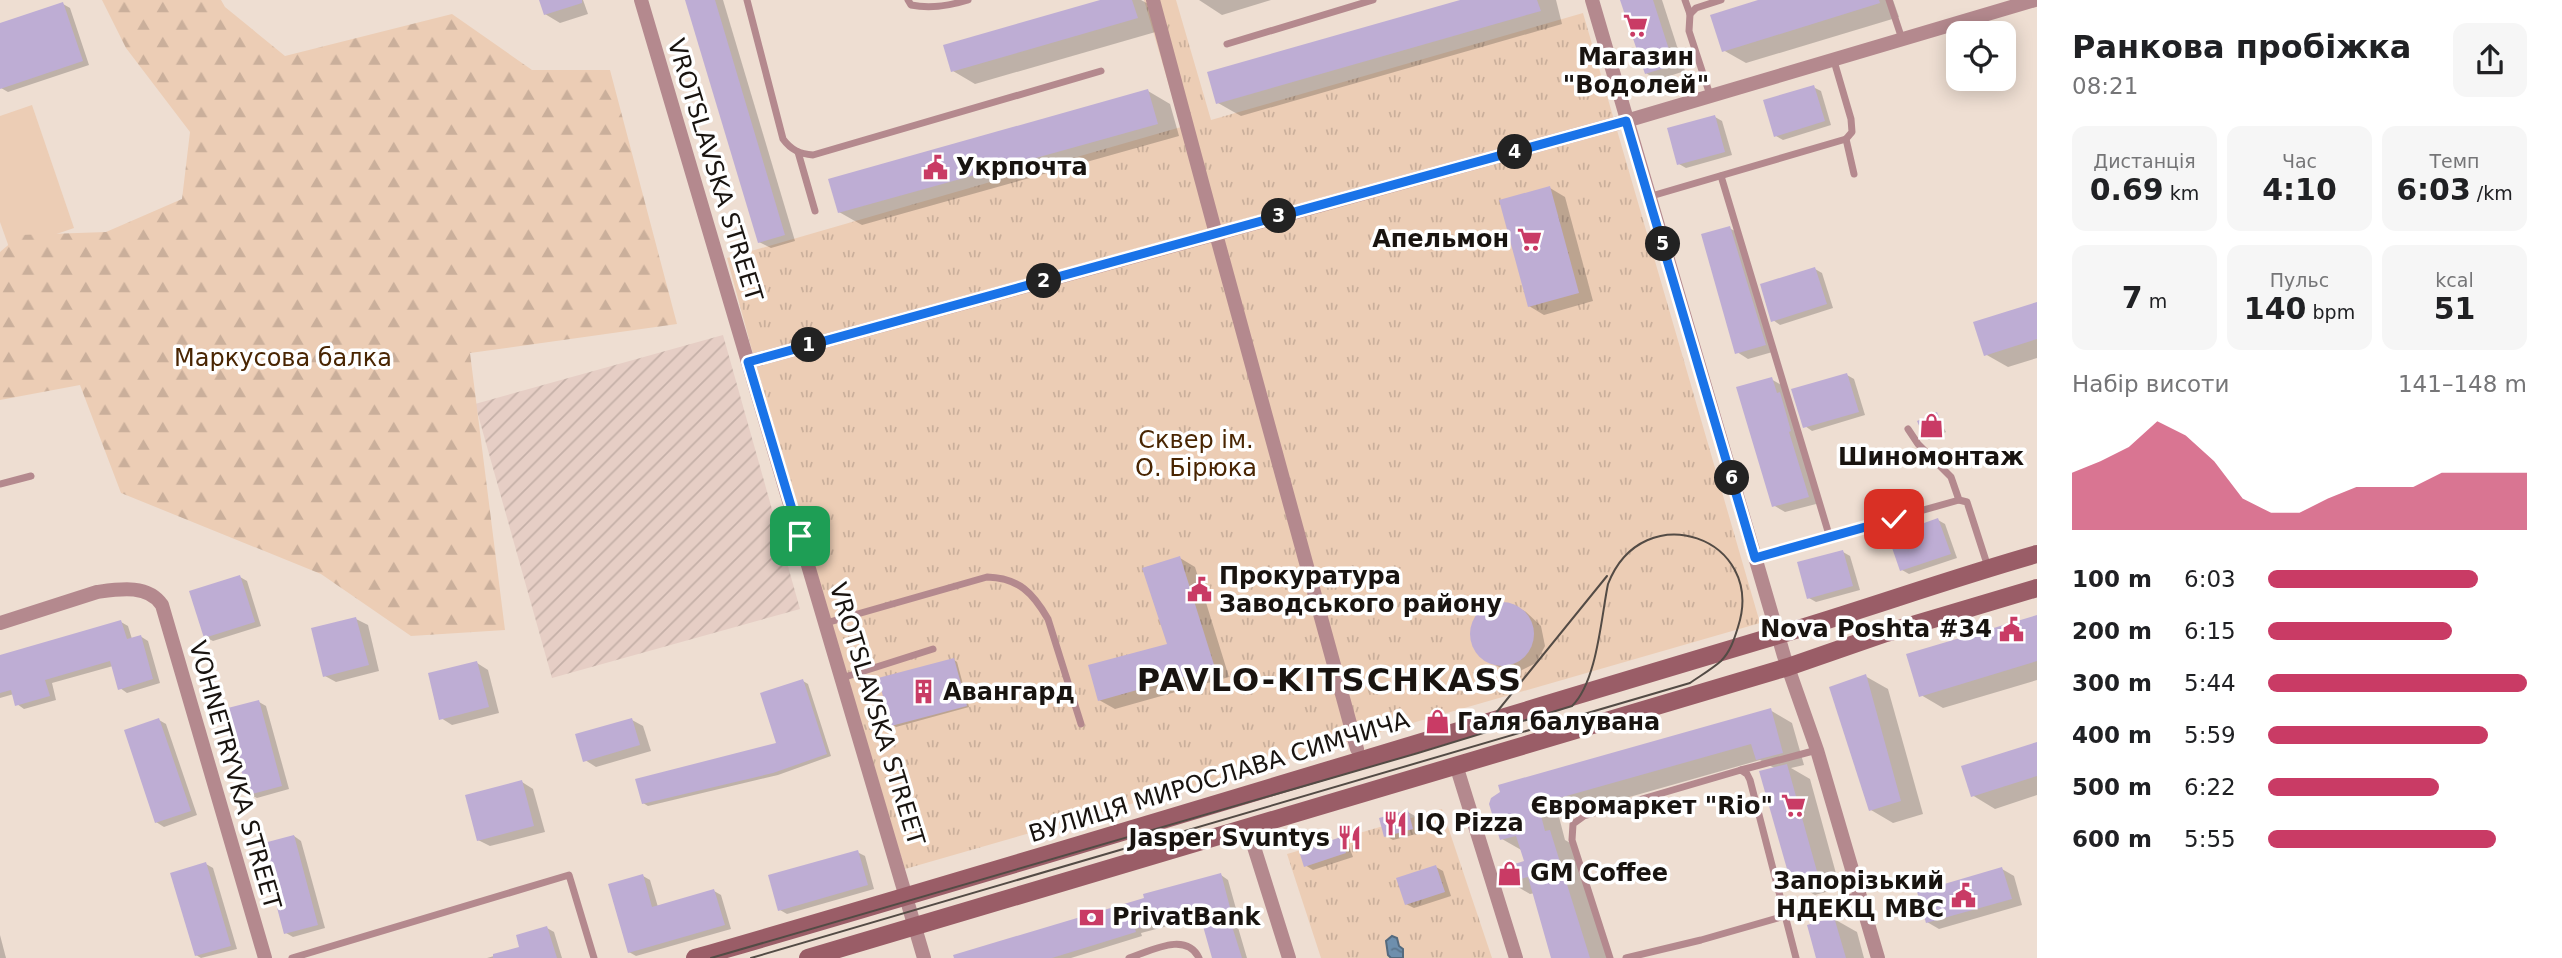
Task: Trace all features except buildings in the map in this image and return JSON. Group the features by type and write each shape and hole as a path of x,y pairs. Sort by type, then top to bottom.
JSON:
{"street":[{"name":"VROTSLAVSKA STREET","path":"641,0 924,958"},
{"path":"1153,0 1357,749"},
{"path":"1592,0 1755,558 1878,958"},
{"path":"748,362 1626,121 2035,0"},
{"name":"ВУЛИЦЯ МИРОСЛАВА СИМЧИЧА","path":"695,958 907,897 1778,635 2037,554"},
{"path":"808,958 1788,667 1886,633 2037,588"},
{"name":"VOHNETRYVKA STREET","path":"0,624 97,592 114,590 136,590 152,595 162,606 265,958"},
{"path":"1456,765 1516,958"},
{"path":"1248,828 1289,958"}],"lane":[{"path":"747,0 783,139 798,152 813,155 1101,71"},
{"path":"908,0 911,5 932,7 968,0"},
{"path":"1227,44 1373,0"},
{"path":"1685,0 1690,14 1689,31 1710,95"},
{"path":"1690,14 1696,8 1721,0"},
{"path":"1889,0 1902,40"},
{"path":"1648,197 1846,139 1852,132 1851,120 1834,61"},
{"path":"1846,139 1854,174"},
{"path":"798,152 815,211"},
{"path":"1721,176 1830,538"},
{"path":"1908,429 1918,444 1951,477 1959,500"},
{"path":"0,484 31,476"},
{"path":"1755,558 1959,500 1966,502 1971,510 1989,568"},
{"path":"826,623 988,578 1003,578 1016,582 1039,603 1048,619 1081,724"},
{"path":"842,678 933,649"},
{"path":"1610,958 1572,841 1573,824 1584,816 1816,750"},
{"path":"1741,770 1750,780 1797,958"},
{"path":"292,958 569,875 594,958"},
{"path":"1626,958 1785,917 1858,895"},
{"path":"1129,958 1177,943 1187,944 1195,949 1199,958"}],"shaded area":[{"path":"723,335 800,609 552,678 475,404"}],"green space":[{"name":"Маркусова балка","path":"102,0 221,0 225,7 285,56 452,14 532,70 610,70 677,324 470,353 505,630 411,636 321,574 121,493 80,385 0,400 0,252 20,235 106,232 182,199 190,132 126,48"},
{"name":"Сквер ім. О. Бірюка","path":"1144,0 1176,0 1211,120 1583,13 1760,623 905,869 826,623 727,258 1181,127"},
{"path":"32,105 74,228 10,250 0,222 0,116"},
{"path":"1442,809 1492,958 1321,958 1287,854"}],"water":[{"path":"1392,936 1397,938 1403,949 1403,958 1391,958 1388,955 1386,941"}],"tram line":[{"path":"711,958 1572,706 1587,682 1593,666 1608,584 1625,556 1647,540 1672,535 1697,538 1719,551 1735,570 1742,596 1738,627 1733,641 1721,661 1690,683 751,958"},
{"path":"1477,731 1487,724 1607,576"}],"place":[{"name":"Магазин \"Водолей\"","path":"1636,26"},
{"name":"Укрпочта","path":"936,167"},
{"name":"Апельмон","path":"1529,239"},
{"name":"Шиномонтаж","path":"1931,426"},
{"name":"Прокуратура Заводського району","path":"1199,590"},
{"name":"Nova Poshta #34","path":"2012,629"},
{"name":"Авангард","path":"923,692"},
{"name":"Галя балувана","path":"1437,722"},
{"name":"Євромаркет \"Rio\"","path":"1793,806"},
{"name":"IQ Pіzza","path":"1396,823"},
{"name":"Jasper Svuntys","path":"1350,838"},
{"name":"GM Coffee","path":"1510,873"},
{"name":"Запорізький НДЕКЦ МВС","path":"1964,895"},
{"name":"PrivatBank","path":"1092,917"}],"district":[{"name":"PAVLO-KITSCHKASS","path":"1330,680"}],"route":[{"path":"800,536 748,362 1626,121 1755,558 1894,519"}]}
